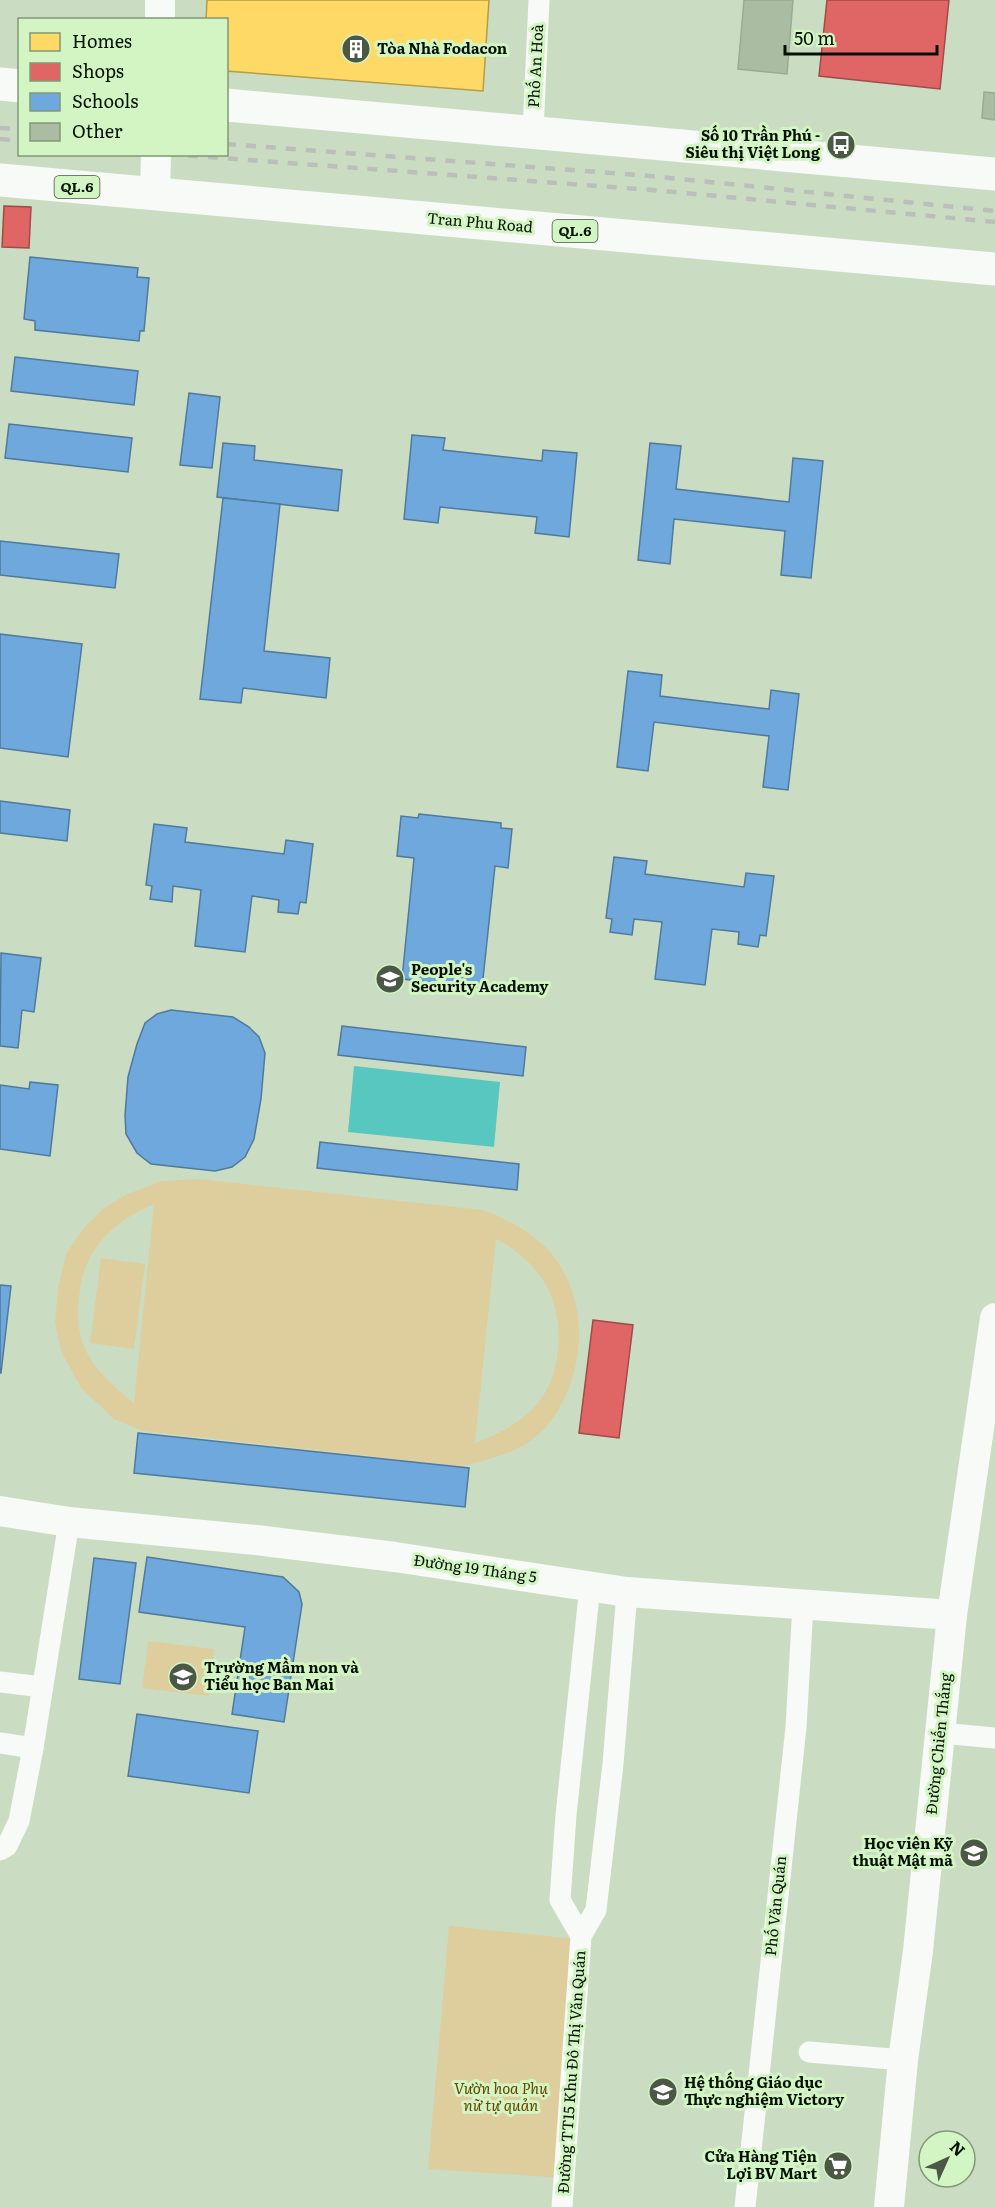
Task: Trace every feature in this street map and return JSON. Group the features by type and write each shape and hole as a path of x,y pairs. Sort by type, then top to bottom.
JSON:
{"highway":[{"path":"0,84 18,86"},
{"path":"228,105 995,174"},
{"name":"Tran Phu Road","path":"0,180 995,269"}],"street":[{"path":"160,0 160,18"},
{"name":"Phố An Hoà","path":"533,132 539,0"},
{"path":"155,194 156,156"},
{"name":"Đường Chiến Thắng","path":"889,2207 952,1615 995,1318"},
{"name":"Đường 19 Tháng 5","path":"0,1511 69,1522 256,1540 395,1557 627,1592 952,1615"},
{"path":"0,1850 7,1846 19,1821 69,1522"},
{"path":"590,1586 566,1815 560,1900 581,1936 596,1910 613,1764 627,1592"},
{"name":"Phố Văn Quán","path":"745,2207 795,1727 804,1605"},
{"path":"0,1682 42,1687"},
{"path":"941,1733 995,1738"},
{"path":"0,1743 33,1748"},
{"name":"Đường TT15 Khu Đô Thị Văn Quán","path":"562,2207 581,1936"},
{"path":"809,2052 903,2060"}],"green space":[{"path":"199,1179 483,1210 520,1227 551,1253 564,1273 573,1294 578,1317 579,1341 576,1364 559,1408 546,1427 528,1442 495,1457 460,1466 143,1431 114,1419 81,1388 61,1351 55,1323 58,1288 66,1254 83,1229 103,1209 125,1195 162,1181","holes":["154,1204 134,1402 134,1403 119,1391 92,1362 80,1333 78,1305 86,1266 102,1240 125,1220","496,1239 524,1259 537,1271 546,1285 556,1314 558,1346 552,1378 537,1404 509,1427 475,1443"]},
{"path":"101,1258 145,1264 134,1349 90,1343"},
{"path":"148,1641 214,1649 209,1696 142,1688"},
{"name":"Vườn hoa Phụ nữ tự quản","path":"449,1926 577,1939 562,2178 428,2169"}],"water":[{"path":"354,1066 500,1082 494,1147 348,1132"}],"building: Homes":[{"name":"Tòa Nhà Fodacon","path":"207,0 489,0 483,91 228,71 228,18 206,18"}],"building: Shops":[{"path":"827,0 949,0 940,89 819,76"},
{"path":"4,206 31,207 29,248 2,247"},
{"path":"593,1320 633,1325 619,1438 579,1433"}],"building: Schools":[{"path":"30,257 138,268 137,277 149,278 144,331 140,331 139,341 35,330 35,321 24,319"},
{"path":"15,357 138,371 134,405 11,391"},
{"path":"189,393 220,397 212,468 180,465"},
{"path":"9,424 132,438 128,472 5,458"},
{"path":"412,435 445,438 443,450 542,461 543,450 577,453 569,537 535,533 537,517 440,507 438,523 404,519"},
{"path":"223,443 255,446 254,460 342,470 338,511 217,497"},
{"path":"650,443 681,446 676,489 789,502 793,458 823,461 811,578 781,575 785,531 674,519 670,564 638,560"},
{"path":"223,498 280,504 264,651 330,658 326,698 243,688 241,703 200,699"},
{"path":"0,541 119,554 115,588 0,575"},
{"path":"0,634 82,644 68,757 0,748"},
{"path":"628,671 662,675 660,696 769,709 771,690 799,694 788,790 763,787 769,736 654,722 648,771 617,767"},
{"path":"0,801 70,810 67,841 0,833"},
{"path":"419,814 501,823 501,828 512,829 508,868 495,866 482,988 402,979 414,858 397,856 401,816 418,818"},
{"path":"154,824 187,828 185,842 284,854 286,840 313,844 306,903 300,902 298,914 278,912 279,900 252,896 245,952 195,946 201,890 173,886 172,902 150,899 152,886 146,885"},
{"path":"614,857 647,861 645,874 744,887 746,873 774,876 766,936 760,935 758,947 738,944 739,932 712,929 705,985 655,979 662,922 634,919 632,935 610,932 612,919 606,918"},
{"path":"1,953 41,958 34,1012 22,1010 18,1048 0,1046"},
{"path":"171,1010 233,1017 249,1027 259,1037 265,1053 261,1099 254,1139 245,1157 232,1167 215,1171 151,1164 137,1153 126,1134 128,1077 137,1044 145,1023 157,1014"},
{"path":"342,1026 526,1047 523,1076 338,1055"},
{"path":"30,1082 58,1085 50,1156 0,1149 0,1085 29,1089"},
{"path":"320,1142 519,1164 517,1190 317,1168"},
{"path":"0,1285 11,1286 1,1373 0,1373"},
{"path":"138,1433 469,1468 465,1507 134,1473"},
{"path":"147,1557 283,1577 299,1592 302,1604 284,1722 232,1714 245,1627 139,1612"},
{"path":"94,1558 136,1563 120,1684 79,1679"},
{"path":"137,1714 258,1731 249,1793 128,1776"}],"building: Other":[{"path":"744,0 793,0 787,74 738,69"},
{"path":"984,92 995,93 995,120 982,118"}],"railway":[{"path":"0,128 18,129"},
{"path":"0,139 18,141"},
{"path":"228,144 650,176 995,211"},
{"path":"195,156 652,190 995,222"}],"place":[{"name":"Tòa Nhà Fodacon","path":"356,49"},
{"name":"Số 10 Trần Phú - Siêu thị Việt Long","path":"841,145"},
{"name":"People's Security Academy","path":"390,979"},
{"name":"Trường Mầm non và Tiểu học Ban Mai","path":"183,1677"},
{"name":"Học viện Kỹ thuật Mật mã","path":"974,1853"},
{"name":"Hệ thống Giáo dục Thực nghiệm Victory","path":"663,2092"},
{"name":"Cửa Hàng Tiện Lợi BV Mart","path":"838,2166"}]}
